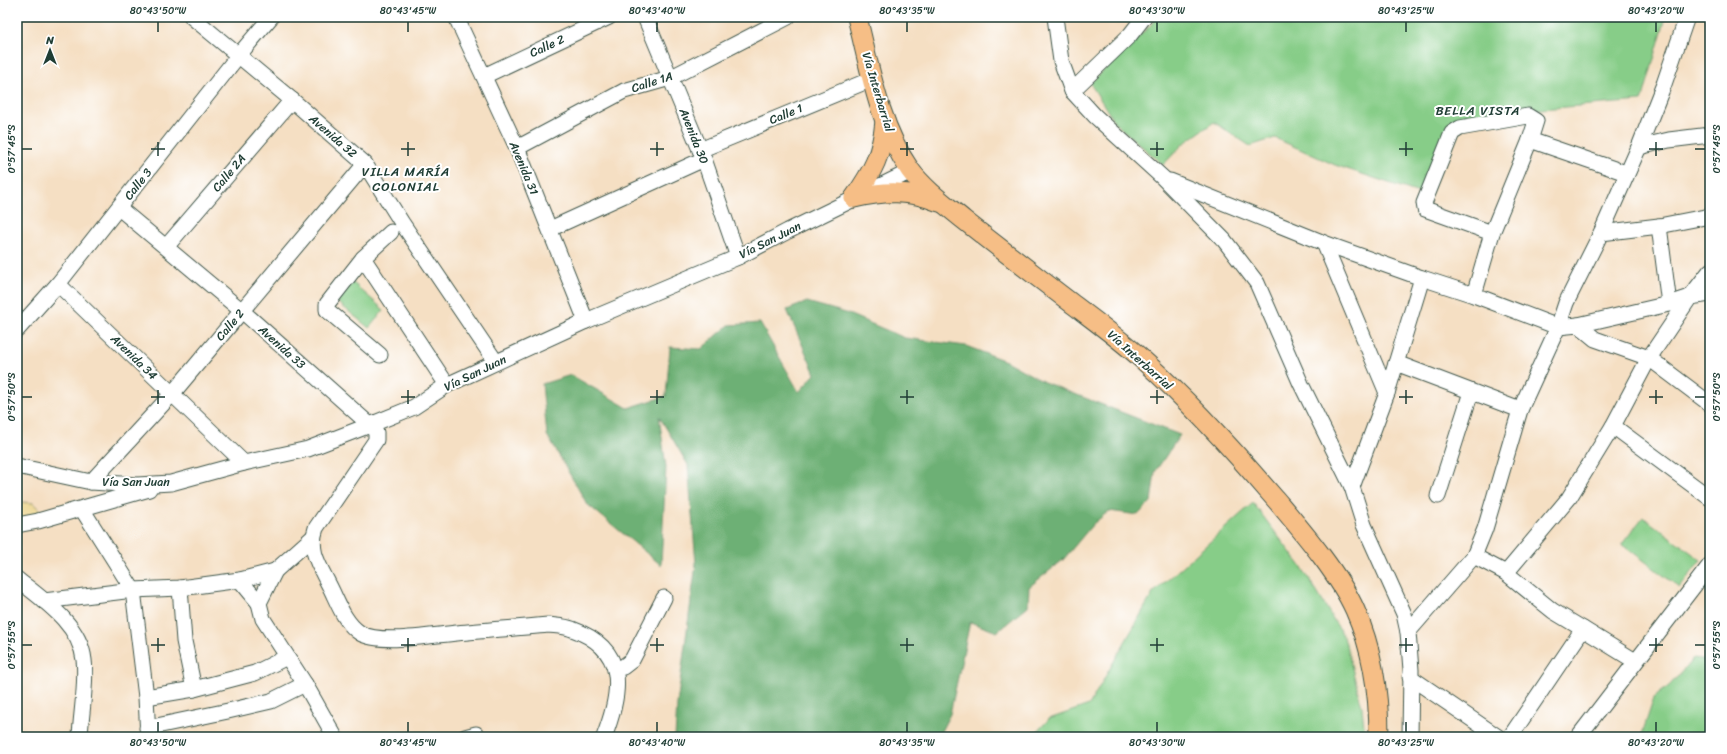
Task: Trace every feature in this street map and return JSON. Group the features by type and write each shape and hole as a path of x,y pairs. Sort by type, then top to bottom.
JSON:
{"main road":[{"name":"Vía Interbarrial","path":"858,17 872,79 885,120 896,146 911,171 946,206 1110,332 1143,360 1223,440 1301,528 1338,580 1355,610 1375,677 1379,718 1379,737"},
{"path":"854,198 869,177 878,157 883,142 885,120"},
{"path":"854,198 877,193 893,192 918,196 946,206"}],"street":[{"name":"Avenida 32","path":"192,17 292,100 365,164 402,223 496,362"},
{"name":"Calle 3","path":"18,324 58,284 238,56 271,17"},
{"name":"Avenida 31","path":"456,17 516,148 586,321"},
{"name":"Calle 2","path":"484,76 609,17"},
{"name":"Avenida 30","path":"645,17 702,154 738,257"},
{"name":"Calle 1A","path":"516,148 624,91 670,78 788,17"},
{"path":"1055,17 1061,61 1072,91 1095,116 1164,178 1224,240 1257,283 1301,384 1352,487 1364,525 1404,614 1408,632 1410,737"},
{"path":"1072,91 1130,35 1144,17"},
{"path":"1408,632 1474,556 1485,528 1520,410 1558,327 1566,303 1601,233 1639,147 1664,84 1687,17"},
{"name":"Calle 1","path":"550,229 702,154 872,79"},
{"name":"Calle 2A","path":"166,247 292,100"},
{"path":"1474,295 1492,233 1530,140 1536,121 1528,116 1460,128 1452,133 1449,137 1424,203 1425,209 1492,233"},
{"path":"1639,147 1669,140 1710,135"},
{"path":"1530,140 1626,174"},
{"name":"Calle 2","path":"91,482 172,394 365,164"},
{"name":"Vía San Juan","path":"17,466 91,482 137,485 171,483 244,463 308,449 370,426 414,406 448,385 496,362 586,321 738,257 911,171"},
{"path":"1164,178 1324,243 1474,295 1558,327 1578,325 1669,304 1690,297 1710,294"},
{"name":"Avenida 33","path":"118,208 242,311 370,426"},
{"path":"1601,233 1659,226 1710,216"},
{"path":"1659,226 1669,304"},
{"path":"380,355 326,310 326,307 363,258 391,232"},
{"path":"1324,243 1387,393"},
{"path":"363,258 448,385"},
{"path":"1506,573 1569,498 1613,426 1649,358 1690,297 1710,271"},
{"path":"1352,487 1387,393 1422,278"},
{"name":"Avenida 34","path":"58,284 244,463"},
{"path":"1578,325 1595,339 1649,358 1710,404"},
{"path":"1396,363 1520,410"},
{"path":"1438,496 1471,392"},
{"path":"370,426 376,432 376,440 316,528 313,537 314,556 344,616 360,633 380,638 548,625 571,628 594,638 610,654 616,668 616,698 612,716 604,737"},
{"path":"1613,426 1710,498"},
{"path":"17,525 82,509 171,483"},
{"path":"82,509 133,590 146,697 147,732 271,701 306,684"},
{"path":"260,603 275,571 313,537"},
{"path":"1474,556 1506,573 1553,611 1635,661"},
{"path":"1578,737 1710,565"},
{"path":"44,601 133,590 180,588 240,580 275,571"},
{"path":"17,579 44,601 74,632 82,648 84,675 80,737"},
{"path":"240,580 260,603 263,619 287,658 306,684 335,737"},
{"path":"180,588 184,641 194,688"},
{"path":"616,668 623,667 632,660 664,598"},
{"path":"1510,737 1583,628"},
{"path":"146,697 194,688 255,673 287,658"},
{"path":"1410,677 1498,737"}],"green space":[{"path":"1156,17 1666,17 1642,101 1528,110 1448,126 1422,194 1335,165 1275,138 1250,146 1214,122 1183,144 1163,165 1115,123 1090,83 1154,22"},
{"path":"352,282 384,310 369,328 336,301"},
{"path":"807,302 846,313 905,338 966,346 1006,361 1044,382 1180,435 1155,472 1151,502 1138,515 1109,511 1093,524 1063,560 1029,587 1028,606 997,632 970,622 950,714 938,737 675,737 677,704 696,564 688,465 659,416 666,467 661,565 587,504 547,435 542,384 571,375 628,408 666,396 670,347 701,349 729,325 760,323 799,392 815,374 787,310"},
{"path":"1253,503 1303,569 1344,637 1362,707 1365,737 1032,737 1049,719 1089,705 1153,593"},
{"path":"1643,517 1701,560 1680,588 1622,544"},
{"path":"1693,659 1710,661 1710,737 1641,737 1654,698 1670,685"}],"sand":[{"path":"17,498 21,502 33,503 45,515 17,521"}],"district":[{"name":"BELLA VISTA","path":"1478,110"},
{"name":"VILLA MARÍA COLONIAL","path":"406,178"}]}
